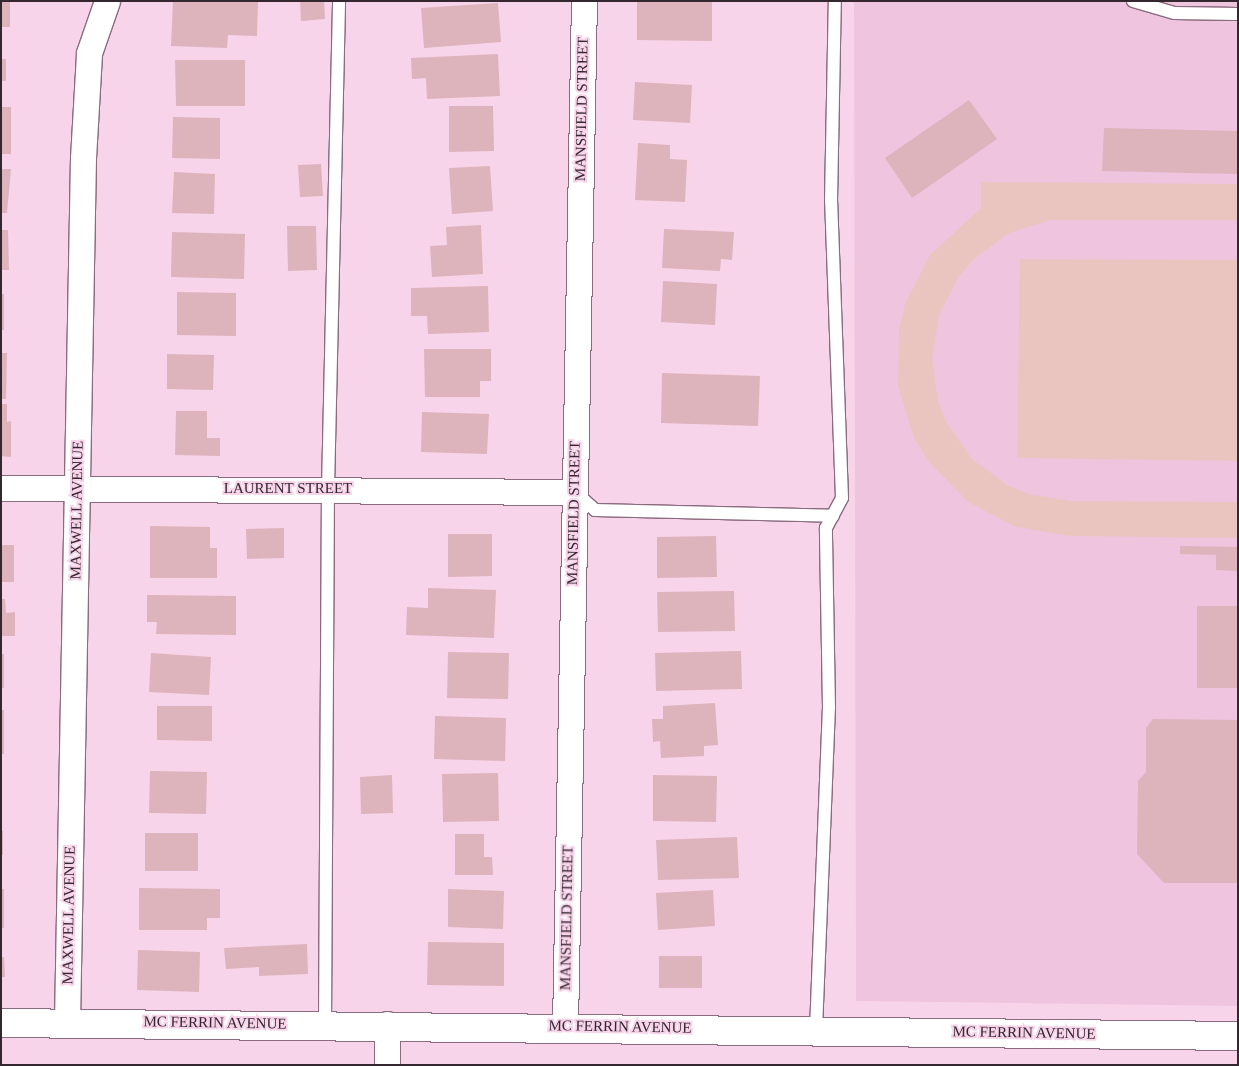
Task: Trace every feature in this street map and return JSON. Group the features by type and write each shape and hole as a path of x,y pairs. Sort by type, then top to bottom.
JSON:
{"street":[{"name":"MAXWELL AVENUE","path":"67,1022 77,489 89,53 107,1"},
{"name":"MANSFIELD STREET","path":"565,1026 584,1"},
{"name":"LAURENT STREET","path":"1,488 575,492"},
{"name":"MC FERRIN AVENUE","path":"1,1022 565,1026 1238,1036"},
{"path":"387,1024 387,1065"}],"lane":[{"path":"325,1024 328,489 339,1"},
{"path":"816,1030 829,708 826,528 842,498 831,201 835,1"},
{"path":"1134,1 1174,13 1238,14"},
{"path":"575,492 595,510 833,516"}],"shaded area":[{"path":"854,1 1238,1 1238,1006 856,1001"},
{"path":"981,182 1238,184 1238,220 1051,220 1009,233 974,259 959,276 939,315 932,359 938,402 946,422 972,459 1007,485 1028,494 1071,501 1238,502 1238,538 1071,536 1016,527 968,502 929,462 914,438 898,386 899,330 905,304 930,255 981,208"},
{"path":"1020,259 1238,260 1238,461 1017,458"}],"building":[{"path":"1,1 10,1 10,27 1,27"},
{"path":"173,1 258,1 257,36 228,35 227,48 171,46"},
{"path":"300,1 324,1 325,19 301,21"},
{"path":"637,1 712,1 712,41 637,40"},
{"path":"498,3 501,42 424,48 421,8"},
{"path":"498,54 500,96 427,99 426,78 412,79 411,58"},
{"path":"1,59 6,59 6,81 1,81"},
{"path":"175,60 245,60 245,106 176,106"},
{"path":"635,82 692,85 690,123 633,120"},
{"path":"969,100 997,139 912,198 885,158"},
{"path":"449,106 493,106 494,151 449,152"},
{"path":"1,107 11,107 11,154 1,154"},
{"path":"173,117 220,118 220,159 172,158"},
{"path":"1104,128 1238,131 1238,174 1102,171"},
{"path":"638,143 670,145 670,159 687,160 685,202 635,200"},
{"path":"321,164 323,196 300,197 298,165"},
{"path":"490,166 493,211 452,214 449,168"},
{"path":"1,169 11,169 7,213 1,213"},
{"path":"174,172 215,174 214,214 172,213"},
{"path":"481,225 483,274 432,277 430,246 447,245 446,227"},
{"path":"287,226 316,226 317,270 288,271"},
{"path":"664,229 734,232 732,260 721,259 720,271 662,268"},
{"path":"1,230 8,230 9,270 1,270"},
{"path":"172,232 245,234 244,279 171,277"},
{"path":"663,281 717,284 715,325 661,322"},
{"path":"488,286 489,332 428,334 427,316 411,316 411,288"},
{"path":"177,292 236,293 236,336 177,335"},
{"path":"1,294 4,294 4,330 1,330"},
{"path":"424,349 491,349 491,381 480,381 480,397 425,397"},
{"path":"1,353 7,353 6,399 1,399"},
{"path":"167,354 214,355 213,390 167,389"},
{"path":"662,373 760,376 758,426 661,423"},
{"path":"1,404 7,404 7,422 11,421 11,457 1,456"},
{"path":"176,411 207,411 207,438 220,438 220,456 175,455"},
{"path":"422,412 489,414 487,454 421,452"},
{"path":"150,526 210,527 210,548 217,548 217,578 150,578"},
{"path":"284,528 284,558 247,559 246,529"},
{"path":"448,534 492,534 492,576 448,577"},
{"path":"716,536 717,577 657,578 657,537"},
{"path":"1,545 14,545 14,582 1,582"},
{"path":"1180,546 1238,547 1238,571 1216,570 1216,555 1180,554"},
{"path":"428,588 496,590 494,638 406,635 407,607 428,608"},
{"path":"734,591 735,631 658,632 657,592"},
{"path":"147,595 236,596 236,635 156,634 157,622 147,622"},
{"path":"1,599 5,599 6,613 15,612 15,636 1,636"},
{"path":"1197,606 1238,606 1238,688 1197,688"},
{"path":"741,651 742,689 656,691 655,653"},
{"path":"448,652 509,653 508,699 447,698"},
{"path":"151,653 211,657 209,695 149,692"},
{"path":"1,654 4,654 4,688 1,688"},
{"path":"715,703 718,745 704,746 704,756 661,758 660,741 653,742 652,719 663,719 663,706"},
{"path":"157,706 212,706 212,741 157,740"},
{"path":"1,710 4,710 4,754 1,754"},
{"path":"435,716 506,718 505,761 434,759"},
{"path":"1153,719 1238,720 1238,883 1164,883 1137,854 1138,781 1146,772 1146,728"},
{"path":"150,771 207,772 206,814 149,813"},
{"path":"498,773 499,821 443,822 442,774"},
{"path":"392,775 393,813 361,814 360,777"},
{"path":"653,775 717,776 716,822 653,821"},
{"path":"1,831 3,831 3,855 1,855"},
{"path":"145,833 198,833 198,871 145,871"},
{"path":"455,834 484,834 484,857 492,857 493,875 455,875"},
{"path":"737,837 739,878 658,880 656,840"},
{"path":"139,888 220,889 220,918 207,918 207,930 139,930"},
{"path":"1,889 4,889 4,928 1,928"},
{"path":"448,889 504,891 503,929 448,927"},
{"path":"713,890 715,926 658,930 656,893"},
{"path":"428,942 504,943 504,986 427,985"},
{"path":"307,944 308,974 259,976 259,967 226,969 224,948"},
{"path":"138,950 200,952 199,992 137,990"},
{"path":"659,956 702,956 702,988 659,988"},
{"path":"1,957 4,957 5,977 1,977"}]}
